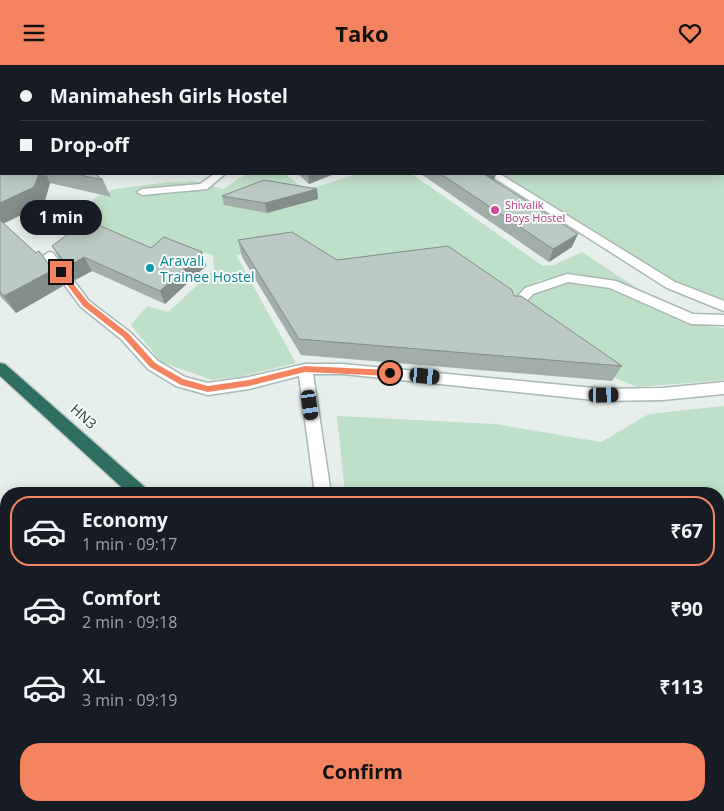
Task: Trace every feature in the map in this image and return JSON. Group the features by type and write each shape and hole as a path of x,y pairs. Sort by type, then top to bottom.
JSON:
{"highway":[{"name":"HN3","path":"0,368 133,487"}],"street":[{"path":"142,192 203,187 219,175"},
{"path":"495,175 671,285 724,306"},
{"path":"49,256 85,304 126,335 153,365 181,382 208,389 249,383 305,369 343,369 405,374 604,395 662,394 724,388"},
{"path":"514,308 529,291 567,278 612,284 691,319 724,320"},
{"path":"305,369 322,487"}],"green space":[{"path":"244,175 286,175 303,188 320,186 353,175 413,175 543,266 554,265 582,252 646,294 586,277 539,280 509,302 341,272 298,246 236,255 296,363 243,376 212,380 161,362 131,325 147,306 168,312 214,270 213,255 173,245 151,254 65,249 64,226 96,197 114,189 169,182 195,181 223,189"},
{"path":"487,175 724,175 724,304 692,296"},
{"path":"570,282 610,287 697,325 724,328 724,380 638,387 615,378 570,344 519,311 535,294"},
{"path":"724,406 724,487 344,487 337,416 495,424 601,442 649,414"}],"building":[{"path":"0,175 39,175 34,187 0,203"},
{"path":"80,175 96,175 103,180"},
{"path":"442,175 486,175 578,234 553,249"},
{"path":"264,180 317,189 265,203 222,196"},
{"path":"0,220 36,253 39,251 53,270 4,296 0,292"},
{"name":"Aravali Trainee Hostel","path":"87,220 151,248 164,237 202,252 160,291 84,257 68,266 52,246"},
{"path":"292,232 337,260 448,246 512,290 514,296 521,296 622,366 299,339 238,240"}],"place":[{"name":"Shivalik Boys Hostel","path":"495,210"},
{"name":"Aravali Trainee Hostel","path":"150,268"}],"route":[{"path":"61,272 85,304 126,335 153,365 181,382 208,389 249,383 305,369 343,369 390,373"}]}
